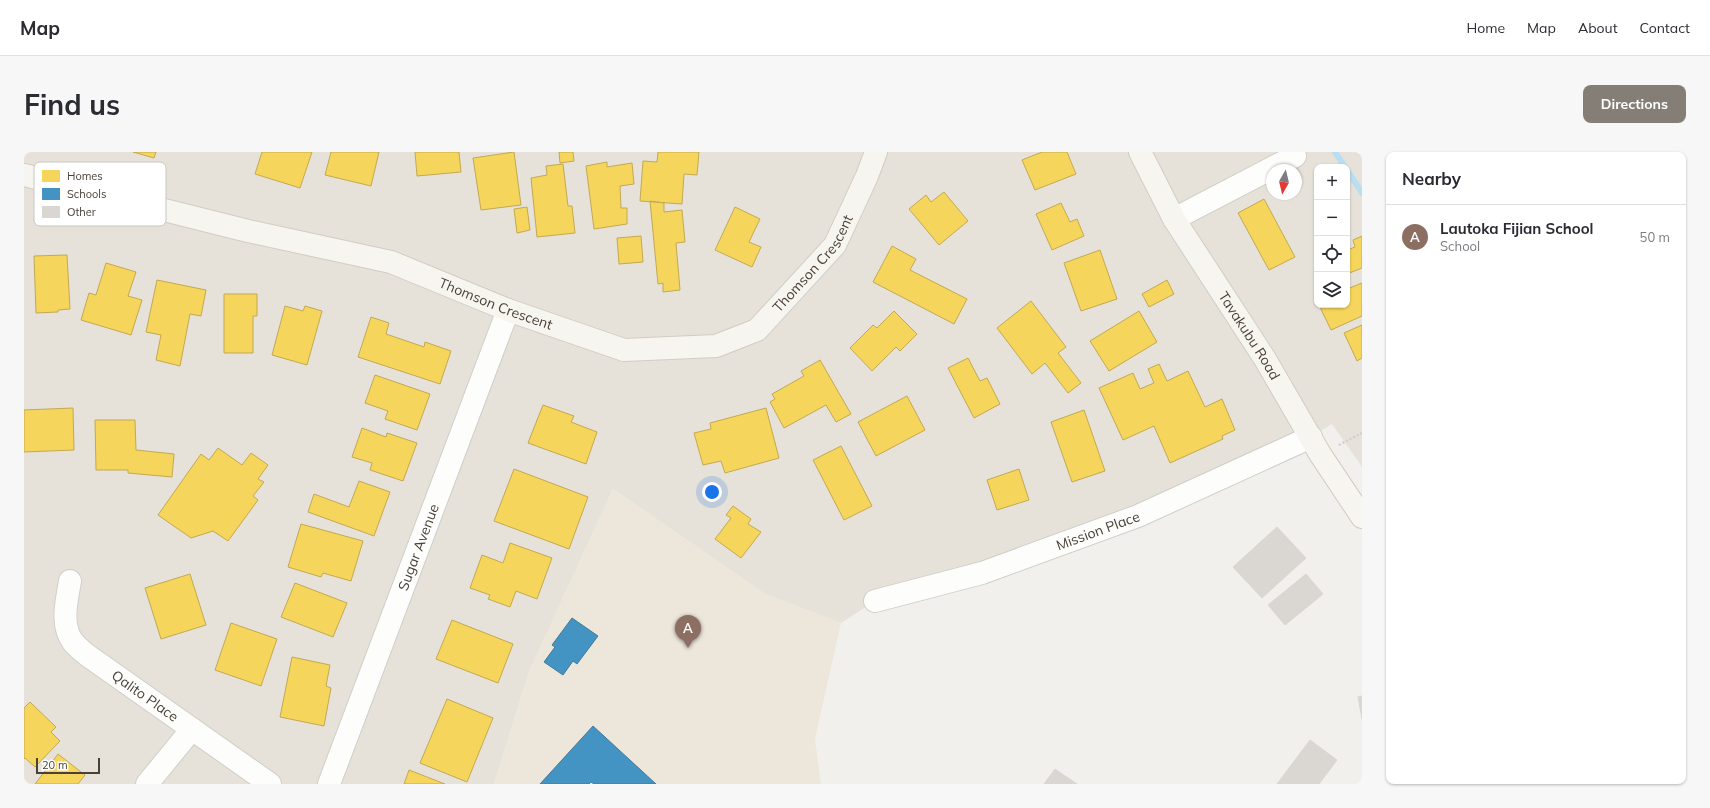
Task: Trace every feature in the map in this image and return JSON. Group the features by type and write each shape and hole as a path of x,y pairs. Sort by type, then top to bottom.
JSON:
{"main road":[{"name":"Thomson Crescent","path":"166,210 248,231 391,262 508,310 624,350 716,346 757,330 835,245 867,176 876,152"},
{"name":"Tavakubu Road","path":"1140,152 1174,219 1265,359 1320,454 1362,517"},
{"name":"Thomson Crescent","path":"24,175 34,178"}],"street":[{"path":"1174,219 1295,156"},
{"name":"Sugar Avenue","path":"329,784 508,310"},
{"name":"Mission Place","path":"875,601 982,573 1138,516 1311,437"},
{"name":"Qalito Place","path":"70,581 65,613 67,629 72,642 87,655 270,784"},
{"path":"147,784 192,729"}],"shaded area":[{"path":"24,152 1362,152 1362,467 1332,424 1311,437 1138,516 875,601 841,623 765,594 613,489 529,672 494,784 24,784"},
{"path":"613,489 765,594 841,623 815,739 821,784 494,784 529,672"}],"building: Homes":[{"path":"133,152 156,152 154,158"},
{"path":"262,152 312,152 300,188 255,174"},
{"path":"331,152 379,152 371,186 325,175"},
{"path":"415,152 459,152 461,172 417,176"},
{"path":"514,152 521,205 481,210 473,158"},
{"path":"559,152 573,152 574,161 560,163"},
{"path":"658,152 699,152 697,175 684,174 682,204 640,201 643,161 657,162"},
{"path":"1042,152 1067,152 1076,174 1035,190 1022,160"},
{"path":"607,162 607,167 632,163 634,184 620,186 621,208 627,208 627,224 594,229 586,166"},
{"path":"563,164 568,206 572,206 575,233 537,237 531,178 547,175 546,166"},
{"path":"944,192 968,221 939,245 909,209 926,195 931,202"},
{"path":"1264,199 1295,257 1269,270 1238,213"},
{"path":"650,201 664,203 664,212 682,210 685,242 676,243 680,290 663,292 663,283 658,284"},
{"path":"1061,203 1070,222 1077,219 1084,236 1052,250 1036,214"},
{"path":"527,207 530,230 517,233 514,209"},
{"path":"735,207 760,219 749,242 761,247 752,267 715,250"},
{"path":"641,236 643,262 619,264 617,238"},
{"path":"1362,236 1362,268 1350,273 1350,249 1355,247 1353,240"},
{"path":"892,246 916,259 910,270 967,299 954,324 873,282"},
{"path":"1100,250 1117,299 1081,311 1064,263"},
{"path":"67,255 70,309 58,310 58,312 36,313 34,256"},
{"path":"106,263 136,272 128,296 142,300 131,335 81,320 89,293 96,295"},
{"path":"157,280 206,290 201,316 190,314 180,366 156,360 161,335 146,332"},
{"path":"1167,280 1174,294 1149,307 1142,294"},
{"path":"1362,283 1362,316 1331,330 1320,308 1350,308 1350,288"},
{"path":"224,294 257,294 257,316 253,316 253,353 224,353"},
{"path":"1031,301 1066,347 1058,353 1081,383 1068,393 1045,363 1032,374 997,328"},
{"path":"285,306 303,311 305,306 322,311 307,365 272,355"},
{"path":"894,311 917,334 900,351 896,347 872,371 850,348 873,325 877,328"},
{"path":"1139,311 1157,342 1109,371 1090,341"},
{"path":"371,317 389,323 386,334 424,347 425,342 451,351 440,384 358,357"},
{"path":"1362,325 1362,358 1357,361 1344,333"},
{"path":"968,358 980,381 987,378 1000,404 974,418 948,368"},
{"path":"820,360 851,414 836,422 826,405 784,428 770,402 775,399 772,394 804,376 801,371"},
{"path":"1159,364 1167,381 1188,371 1205,407 1222,399 1235,430 1222,436 1223,439 1170,463 1154,426 1123,440 1099,388 1133,373 1140,389 1154,383 1148,369"},
{"path":"375,375 430,394 417,430 385,419 388,411 365,403"},
{"path":"907,396 925,430 876,456 858,422"},
{"path":"543,405 574,416 571,422 597,432 586,464 528,443"},
{"path":"73,408 74,450 24,452 24,410"},
{"path":"766,408 779,458 725,473 721,461 703,465 694,433 711,429 710,423"},
{"path":"1084,410 1105,471 1072,482 1051,422"},
{"path":"95,420 135,420 136,450 174,454 172,477 128,473 128,470 96,470"},
{"path":"362,428 386,437 387,433 417,443 403,481 370,470 372,463 352,457"},
{"path":"841,446 872,506 844,520 813,460"},
{"path":"218,448 242,465 251,453 268,465 258,479 264,482 253,496 258,500 228,541 213,531 191,538 158,515 201,454 209,460"},
{"path":"514,469 588,497 569,549 494,521"},
{"path":"1019,469 1029,500 997,510 987,480"},
{"path":"359,481 390,492 374,536 308,512 314,494 349,507"},
{"path":"733,506 751,519 748,524 761,532 741,558 715,539 731,518 726,515"},
{"path":"301,524 363,541 351,581 323,573 321,577 288,567"},
{"path":"510,543 552,558 537,599 516,591 510,607 488,599 490,595 470,588 482,555 503,563"},
{"path":"190,574 206,625 161,639 145,588"},
{"path":"295,583 347,603 333,637 281,617"},
{"path":"452,620 513,644 498,683 436,659"},
{"path":"231,623 277,639 261,686 215,670"},
{"path":"292,657 330,665 326,686 331,688 324,726 280,717"},
{"path":"447,699 493,718 467,782 420,763"},
{"path":"30,702 56,727 51,732 60,741 35,767 25,758 24,759 24,708"},
{"path":"58,754 85,775 78,784 35,784"},
{"path":"409,770 445,784 404,784"}],"building: Schools":[{"path":"572,618 598,636 577,664 573,661 563,675 544,662 555,647 552,645"},
{"path":"593,726 656,784 594,784 591,782 589,784 540,784"}],"building: Other":[{"path":"1277,527 1306,558 1262,598 1233,567"},
{"path":"1306,574 1323,594 1285,625 1268,605"},
{"path":"1362,696 1362,719 1358,697"},
{"path":"1310,740 1337,760 1319,784 1277,784"},
{"path":"1055,769 1077,784 1044,784"}],"waterway":[{"path":"1335,152 1343,164"},
{"path":"1350,175 1362,193"}],"place":[{"name":"Lautoka Fijian School","path":"688,648"}]}
